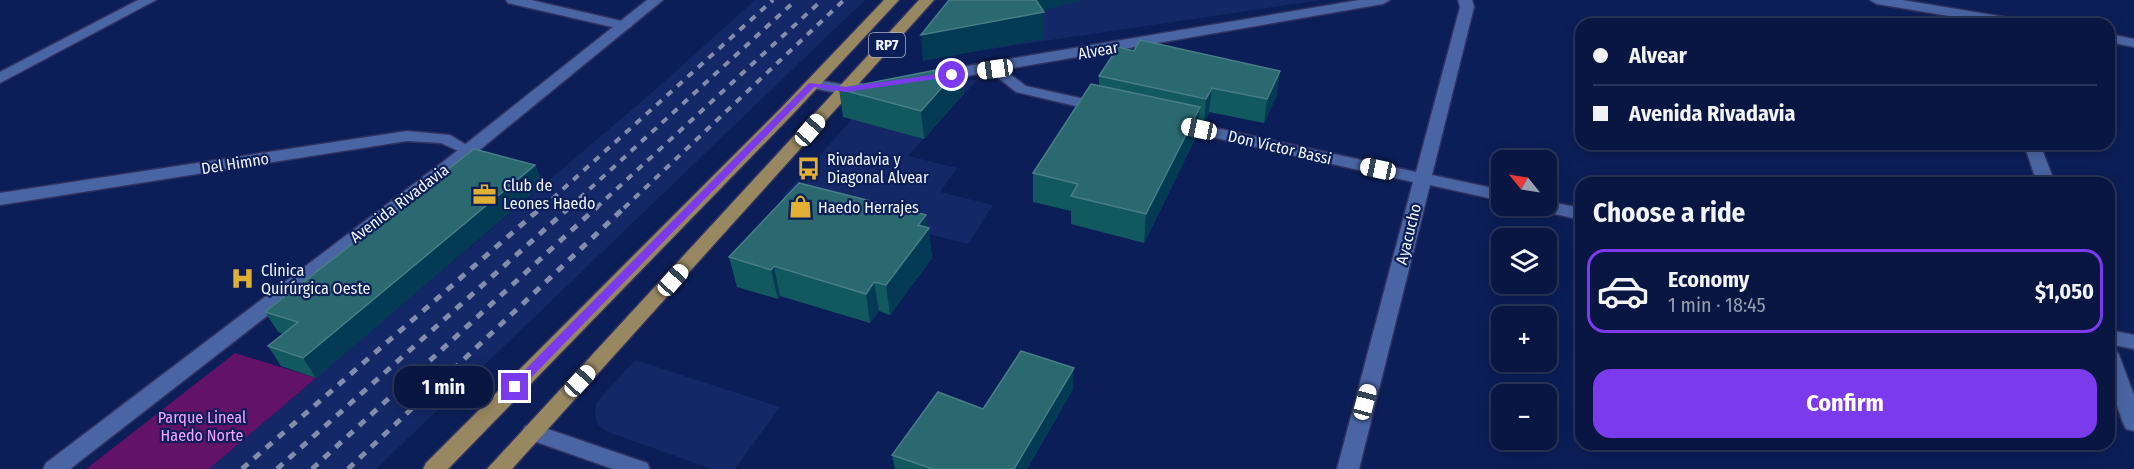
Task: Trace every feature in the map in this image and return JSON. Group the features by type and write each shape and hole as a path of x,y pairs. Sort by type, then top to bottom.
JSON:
{"main road":[{"name":"RP7","path":"434,469 892,0"},
{"name":"RP7","path":"498,469 927,0"}],"street":[{"path":"0,78 149,0"},
{"path":"513,0 625,26"},
{"name":"Avenida Rivadavia","path":"54,469 656,0"},
{"name":"Alvear","path":"926,78 995,69 1383,0"},
{"name":"Ayacucho","path":"1347,469 1467,7 1465,0"},
{"path":"1877,0 1971,18"},
{"path":"1979,0 1986,18"},
{"path":"2115,40 2134,43"},
{"path":"995,69 1021,89 1113,110"},
{"path":"812,84 846,90 880,85"},
{"name":"Don Víctor Bassi","path":"1158,120 1491,194"},
{"name":"Del Himno","path":"0,199 407,136 444,138 466,150"},
{"path":"2034,150 2044,177"},
{"path":"1557,209 1575,213"},
{"path":"2115,338 2134,342"},
{"path":"2115,371 2134,423"},
{"path":"533,432 639,469"}],"shaded area":[{"path":"755,0 865,0 376,469 209,469 655,90"},
{"path":"973,0 1321,0 944,56"},
{"path":"978,79 908,156 957,168 940,192 993,205 968,244 782,197 864,106 888,95"},
{"path":"635,360 780,407 735,469 712,469 608,432 598,425 595,414 596,403"}],"green space":[{"name":"Parque Lineal Haedo Norte","path":"235,353 316,378 209,469 86,469"}],"building":[{"path":"949,0 1036,0 1044,12 921,35"},
{"path":"1140,40 1280,71 1267,99 1212,88 1206,99 1099,76 1118,47 1134,51"},
{"path":"962,65 921,111 839,89"},
{"path":"1091,84 1200,107 1146,214 1071,196 1078,184 1033,173"},
{"path":"474,149 535,165 303,358 268,346 298,322 265,312"},
{"path":"799,183 926,215 918,225 929,228 886,285 874,282 866,294 774,266 771,270 729,257"},
{"path":"1021,351 1074,368 1014,469 933,469 892,455 938,392 983,409"}],"railway":[{"path":"542,208 773,0"},
{"path":"569,208 796,0"},
{"path":"596,208 822,0"},
{"path":"624,208 844,0"},
{"path":"242,469 543,206"},
{"path":"277,469 571,206"},
{"path":"312,469 598,206"},
{"path":"348,469 626,206"}],"place":[{"name":"Rivadavia y Diagonal Alvear","path":"809,168"},
{"name":"Club de Leones Haedo","path":"485,194"},
{"name":"Haedo Herrajes","path":"800,207"},
{"name":"Clinica Quirúrgica Oeste","path":"243,279"}],"route":[{"path":"515,387 812,84 846,90 952,75"}]}
